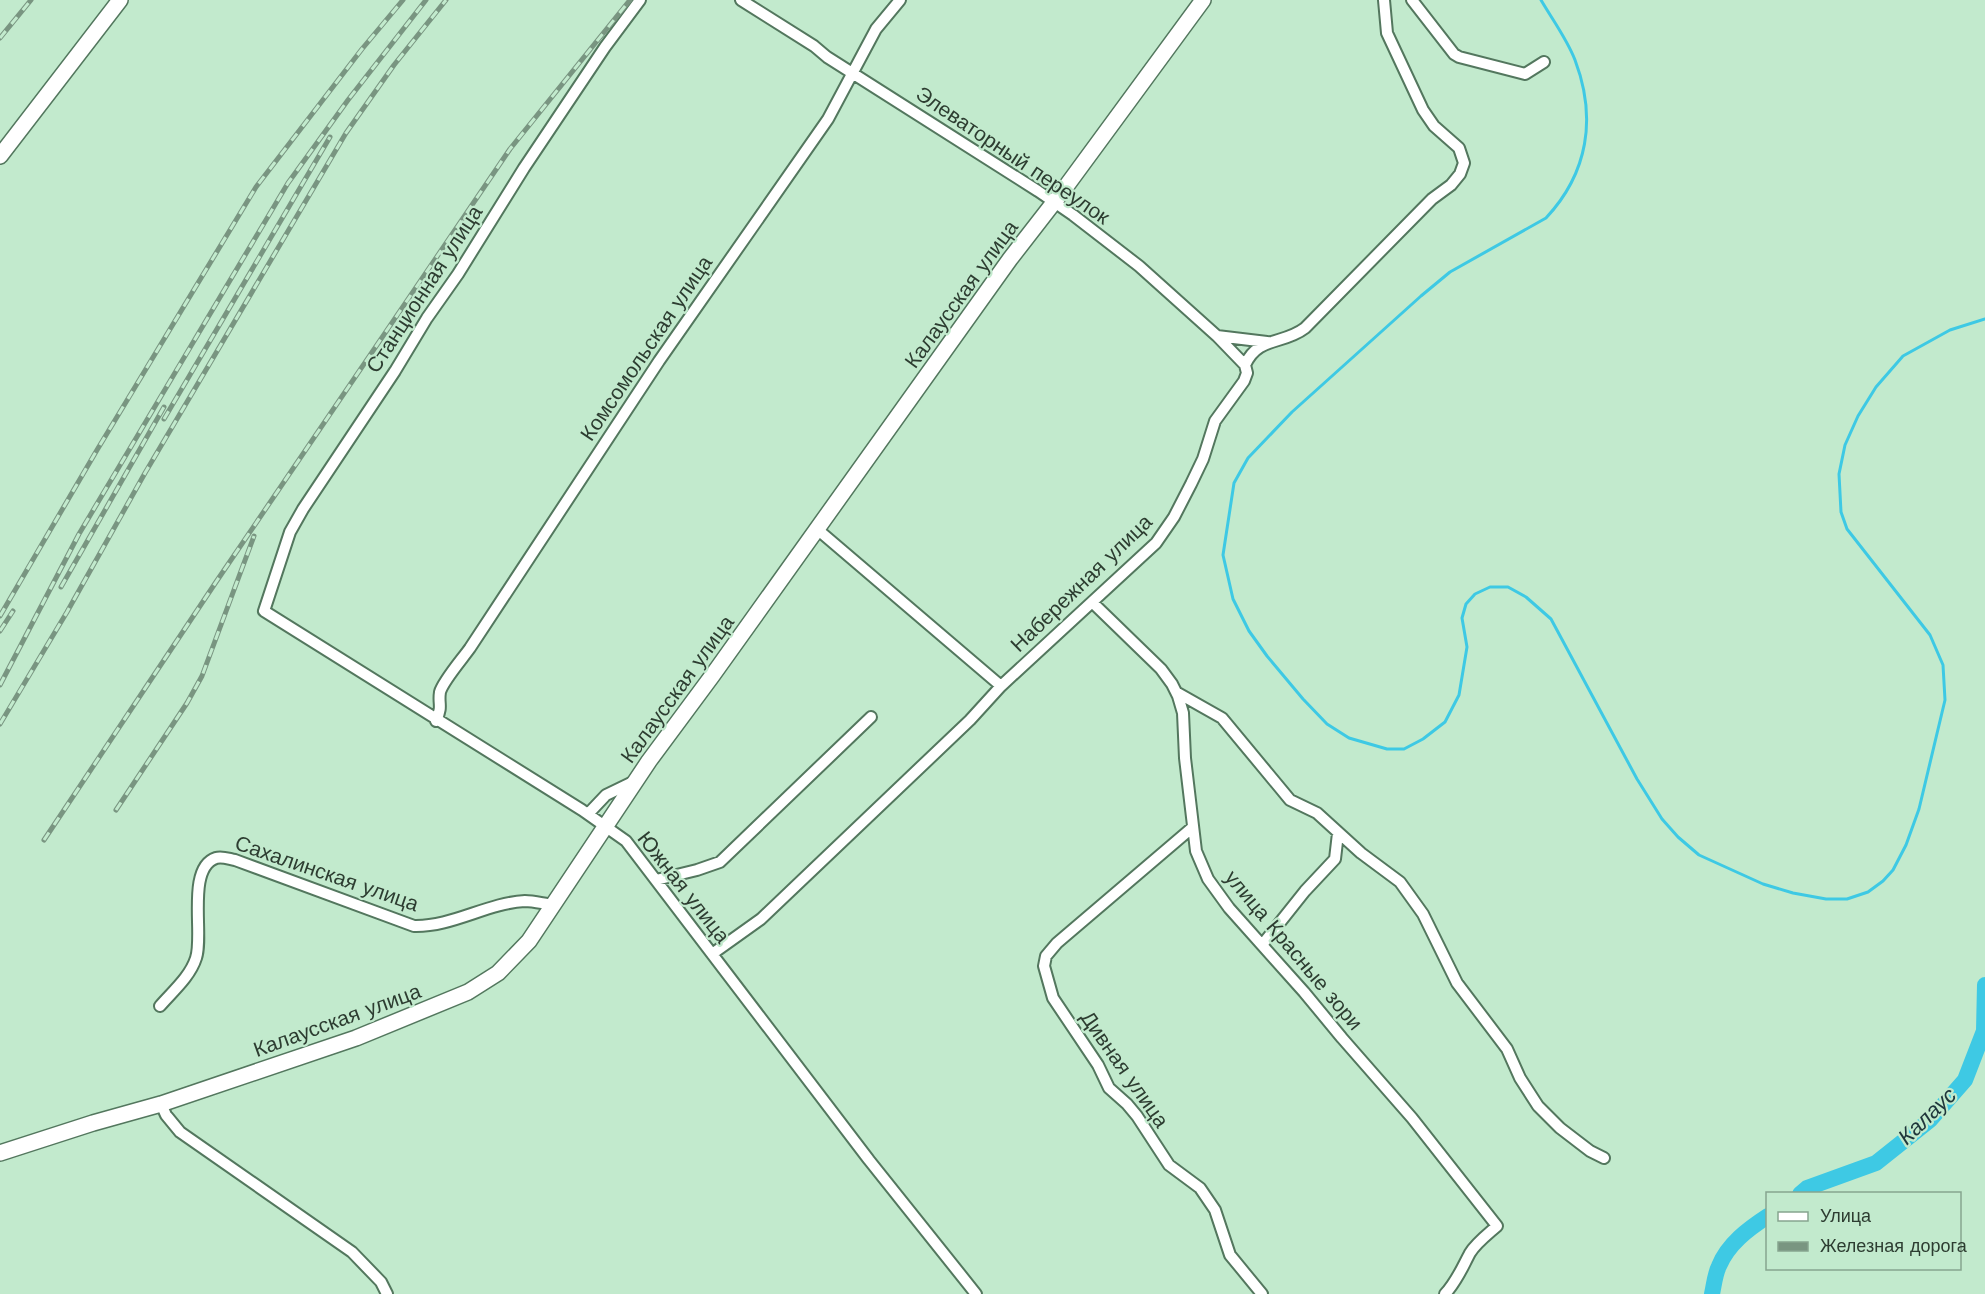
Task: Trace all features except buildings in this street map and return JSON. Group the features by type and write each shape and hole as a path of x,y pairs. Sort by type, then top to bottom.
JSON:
{"street":[{"path":"0,156 120,0"},
{"name":"Станционная улица","path":"264,611 290,532 303,509 458,274 524,168 605,47 640,0"},
{"name":"Элеваторный переулок","path":"741,0 1054,202 1139,266 1217,336 1245,365"},
{"name":"Комсомольская улица","path":"436,721 441,710 440,692 453,670 470,648 659,362 828,118 876,28 900,0"},
{"name":"Калаусская улица","path":"0,1153 102,1120 161,1104 356,1038 468,992 488,980 514,957 529,941 637,780 1010,259 1203,0"},
{"name":"Набережная улица","path":"712,954 761,919 970,720 1001,687 1156,543 1174,517 1203,459 1215,421 1244,381 1247,373 1245,365 1254,350 1294,335 1312,322 1432,200 1451,185 1462,170 1464,158 1460,148 1428,119 1387,33 1384,0"},
{"path":"1412,0 1446,46 1459,57 1525,74 1544,62"},
{"path":"1217,336 1271,342"},
{"path":"817,529 1001,687"},
{"name":"улица Красные зори","path":"1093,603 1161,669 1176,692 1183,713 1185,758 1196,851 1203,871 1214,888 1412,1118 1497,1226 1471,1252 1455,1284 1445,1294"},
{"name":"Южная улица","path":"264,611 436,721 588,814 626,841 869,1160 976,1294"},
{"path":"1176,692 1222,718 1290,800 1317,813 1360,853 1400,882 1423,914 1450,970 1507,1049 1520,1078 1538,1106 1560,1128 1604,1158"},
{"path":"656,880 720,862 871,717"},
{"path":"588,814 606,795 637,780"},
{"name":"Дивная улица","path":"1193,827 1057,943 1046,956 1044,972 1053,998 1098,1065 1109,1088 1137,1116 1169,1165 1200,1188 1215,1210 1230,1255 1262,1294"},
{"path":"1262,945 1305,891 1335,859 1338,833"},
{"path":"1172,846 1185,846 1196,851"},
{"name":"Сахалинская улица","path":"160,1006 185,978 196,958 200,878 208,863 222,857 414,926 435,924 520,902 553,905"},
{"path":"161,1104 166,1115 180,1132 352,1252 381,1281 387,1294"}],"waterway":[{"path":"1541,0 1572,52 1586,103 1587,124 1579,164 1560,201 1546,218 1450,272 1421,296 1292,412 1248,458 1234,483 1223,555 1233,599 1249,631 1267,656 1327,724 1349,738 1387,749 1404,749 1423,739 1445,722 1459,695 1467,647 1462,618 1466,604 1475,594 1490,587 1508,587 1526,597 1551,619 1637,779 1662,819 1699,855 1763,884 1793,893 1826,899 1847,899 1868,892 1893,870 1906,845 1919,809 1945,700 1943,665 1930,635 1847,529 1841,512 1839,474 1845,445 1858,416 1876,387 1903,356 1950,330 1985,319"},
{"name":"Калаус","path":"1802,1192 1807,1188 1876,1163 1930,1120 1965,1080 1984,1031 1985,985"},
{"name":"Калаус","path":"1712,1294 1723,1258 1733,1244 1766,1217"}],"railway":[{"path":"0,38 31,0"},
{"path":"0,616 256,187 362,49 403,0"},
{"path":"0,685 79,534 288,183 348,100 426,0"},
{"path":"0,724 346,133 394,65 446,0"},
{"path":"44,840 510,149 630,0"},
{"path":"164,419 330,137"},
{"path":"61,587 164,407"},
{"path":"116,810 187,703 202,676 254,536"},
{"path":"0,631 13,611"}]}
